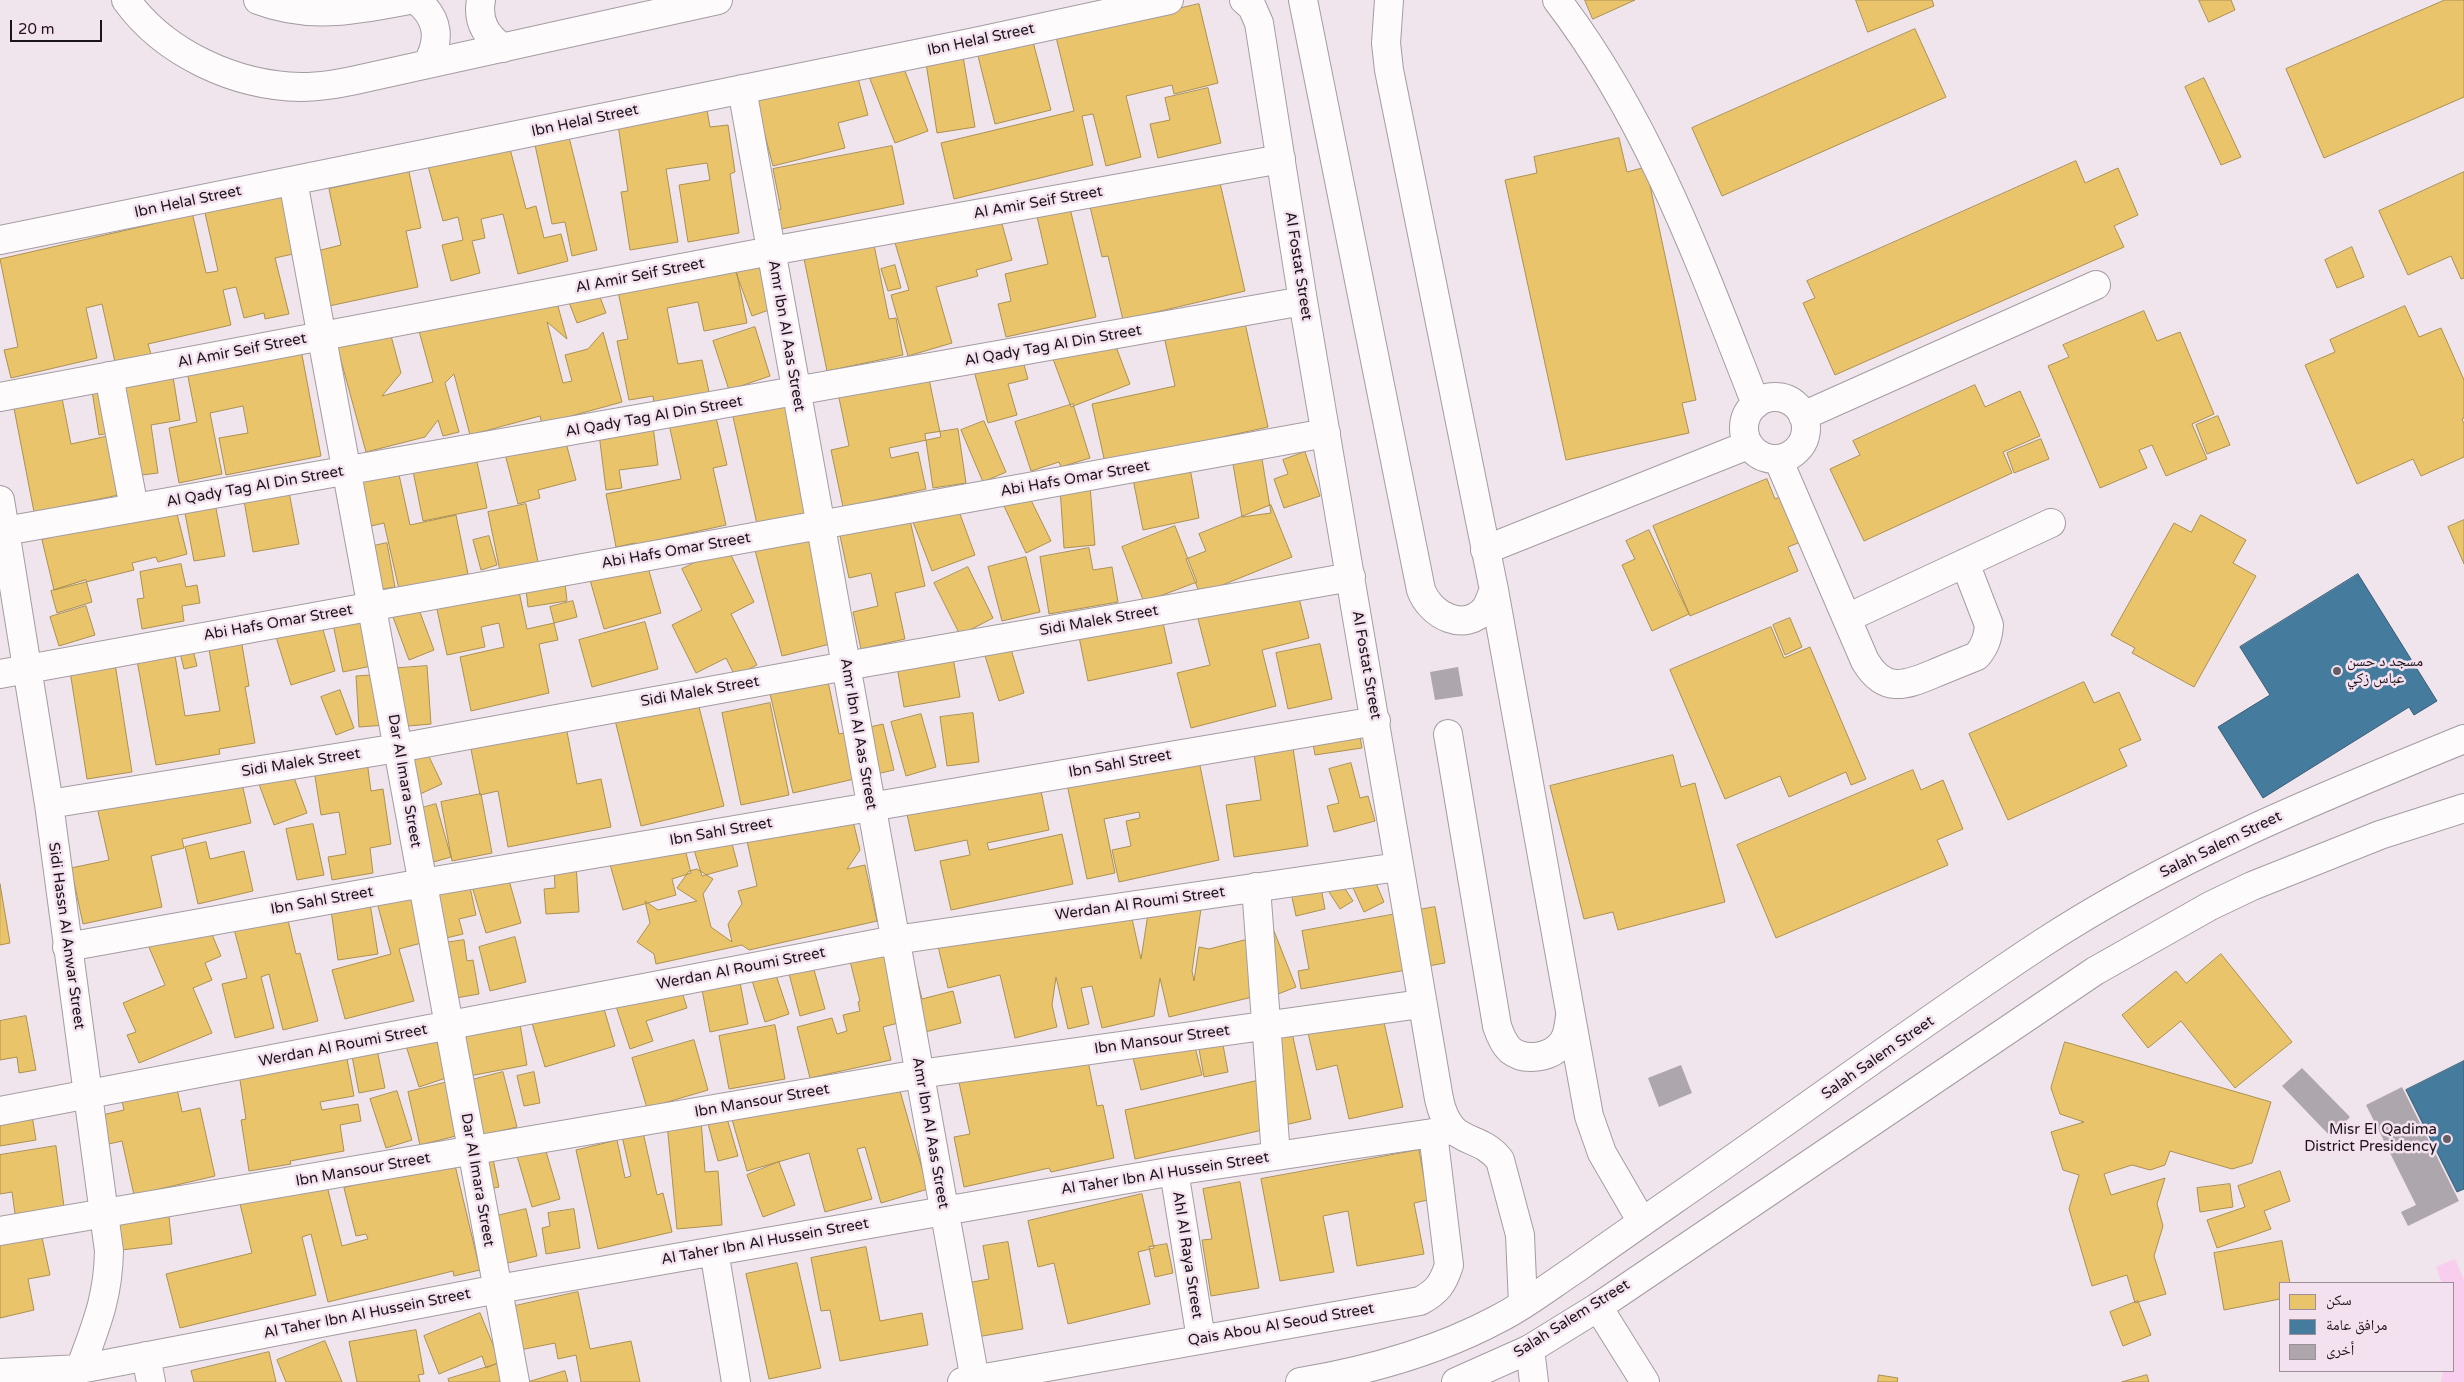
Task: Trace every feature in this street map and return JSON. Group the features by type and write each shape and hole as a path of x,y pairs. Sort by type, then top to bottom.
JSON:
{"main road":[{"path":"126,0 154,30 180,50 222,71 269,84 301,87 333,85 718,0"},
{"path":"258,0 310,13 352,10 409,0"},
{"path":"416,0 432,17 436,29 436,42 433,54 427,64"},
{"path":"481,0 480,20 485,31 503,48"},
{"name":"Ibn Helal Street","path":"0,240 975,42 1169,0"},
{"name":"Al Fostat Street","path":"1244,0 1252,7 1259,23 1303,301 1376,721 1421,1004 1442,1112 1443,1131"},
{"path":"1303,0 1421,590 1430,607 1440,615 1451,619 1464,619 1476,615 1486,608 1494,590"},
{"path":"1389,0 1386,43 1389,70 1494,590 1570,1016 1594,1135 1642,1222"},
{"path":"1557,0 1590,44 1627,104 1700,263 1756,404"},
{"name":"Amr Ibn Al Aas Street","path":"742,89 944,1210 969,1381"},
{"name":"Al Amir Seif Street","path":"0,396 1281,159"},
{"name":"Dar Al Imara Street","path":"293,181 515,1382"},
{"path":"1803,416 2096,284"},
{"name":"Al Qady Tag Al Din Street","path":"1,512 134,508 1303,301"},
{"path":"109,376 134,508"},
{"path":"1765,399 1782,399 1797,407 1803,416 1806,428 1801,444 1789,456 1778,459 1762,456 1748,445 1744,435 1744,424 1748,413 1756,404 1765,399"},
{"name":"Abi Hafs Omar Street","path":"0,674 1326,433"},
{"path":"1485,550 1748,445"},
{"path":"1778,459 1871,671 1880,679 1891,684 1913,683 1977,656 1986,642 1988,625 1964,564"},
{"name":"Sidi Hassn Al Anwar Street","path":"1,512 48,804 105,1214 108,1282 102,1310 80,1369"},
{"path":"1847,618 2052,523"},
{"name":"Sidi Malek Street","path":"48,804 398,748 846,666 1351,577"},
{"name":"Ibn Sahl Street","path":"67,947 423,883 1376,721"},
{"path":"1448,734 1497,1026 1502,1040 1511,1051 1524,1057 1539,1057 1552,1052 1562,1042 1568,1029 1570,1016"},
{"name":"Salah Salem Street","path":"1300,1382 1329,1377 1447,1342 1497,1320 1642,1222 2042,943 2132,890 2225,842 2308,804 2464,739"},
{"name":"Salah Salem Street","path":"1456,1382 1530,1349 1598,1307 2072,986 2150,939 2210,906 2252,886 2380,835 2464,808"},
{"name":"Werdan Al Roumi Street","path":"0,1111 896,940 1398,867"},
{"path":"1256,887 1268,1025 1276,1156"},
{"name":"Ibn Mansour Street","path":"0,1231 920,1074 1421,1004"},
{"path":"1443,1131 1492,1150 1500,1160 1520,1235 1523,1304"},
{"name":"Al Taher Ibn Al Hussein Street","path":"0,1373 80,1369 149,1369 498,1289 1174,1171 1443,1131"},
{"name":"Qais Abou Al Seoud Street","path":"969,1381 1420,1301 1436,1292 1444,1281 1449,1265 1443,1131"},
{"name":"Ahl Al Raya Street","path":"1174,1171 1201,1340"},
{"path":"714,1251 736,1382"},
{"path":"1598,1307 1645,1382"},
{"path":"1530,1349 1534,1382"}],"shaded area":[{"path":"2455,1259 2464,1280 2464,1382 2441,1382 2443,1372 2454,1372 2454,1282 2442,1282 2436,1267"}],"building: سكن":[{"path":"1585,0 1635,0 1593,19"},
{"path":"1856,0 1932,0 1934,6 1868,32"},
{"path":"2199,0 2231,0 2235,10 2209,22"},
{"path":"2445,0 2464,0 2464,97 2324,158 2286,69"},
{"path":"1199,4 1218,83 1174,94 1172,85 1126,96 1141,157 1106,166 1093,114 1082,116 1093,165 954,199 941,143 1074,111 1056,37"},
{"path":"1915,29 1946,97 1722,196 1692,128"},
{"path":"1032,38 1051,110 995,124 977,52"},
{"path":"963,56 975,127 937,133 926,63"},
{"path":"903,66 928,131 895,143 870,79"},
{"path":"856,71 868,115 838,123 845,148 773,166 755,97"},
{"path":"2204,78 2241,157 2221,165 2185,87"},
{"path":"1208,88 1221,143 1158,158 1150,124 1170,120 1165,98"},
{"path":"707,110 710,127 728,125 735,172 730,174 739,233 688,242 679,185 710,180 707,163 666,169 678,242 630,250 621,192 628,191 618,125"},
{"path":"569,137 597,250 572,256 565,222 552,224 535,145"},
{"path":"1619,138 1627,172 1646,167 1696,400 1682,403 1689,433 1566,460 1505,180 1537,173 1534,157"},
{"path":"509,145 526,209 536,206 544,238 561,234 568,261 518,274 503,214 481,219 485,238 472,241 480,273 451,281 442,245 463,240 458,217 443,221 428,166"},
{"path":"892,146 904,204 757,234 753,215 781,209 773,169"},
{"path":"2076,161 2085,183 2118,168 2138,215 2114,226 2124,247 1835,375 1803,303 1815,298 1807,281"},
{"path":"1217,170 1245,291 1123,320 1108,256 1102,257 1087,194"},
{"path":"409,172 421,228 406,231 418,287 329,306 317,251 341,245 329,189"},
{"path":"2464,172 2464,278 2461,279 2451,256 2408,275 2379,211"},
{"path":"288,194 302,252 275,258 289,314 265,319 264,313 244,318 236,287 223,290 231,325 148,344 151,354 115,362 102,304 86,308 97,358 11,378 4,350 18,347 0,259 153,224 153,222 192,212 206,273 218,271 205,213"},
{"path":"1068,200 1096,317 1006,337 998,304 1011,301 1005,274 1048,264 1035,208"},
{"path":"997,206 1012,260 976,270 978,276 936,287 952,343 908,356 891,295 909,290 893,236"},
{"path":"872,235 889,319 896,318 903,355 827,371 802,249"},
{"path":"2352,247 2364,277 2337,288 2325,260"},
{"path":"765,258 783,305 752,316 735,270"},
{"path":"734,259 747,323 704,331 698,302 667,308 678,364 702,360 709,392 654,404 653,396 629,400 617,341 628,339 616,282"},
{"path":"895,265 901,288 888,291 881,269"},
{"path":"594,281 606,313 577,323 565,292"},
{"path":"556,299 567,339 547,322 563,383 572,381 565,355 588,349 603,332 622,402 542,424 540,416 470,435 454,374 445,383 459,432 443,436 438,420 425,437 366,452 334,335 387,321 401,373 382,396 433,382 416,320"},
{"path":"2405,306 2419,337 2441,328 2464,380 2464,418 2462,419 2464,424 2464,457 2421,476 2413,459 2357,484 2305,365 2335,352 2330,340"},
{"path":"2144,311 2157,341 2180,332 2214,414 2192,424 2207,459 2166,476 2152,445 2139,450 2147,468 2100,488 2048,366 2069,357 2063,345"},
{"path":"1243,314 1268,427 1105,463 1092,404 1175,386 1163,332"},
{"path":"755,327 770,376 729,390 713,341"},
{"path":"1112,336 1130,384 1071,407 1053,359"},
{"path":"299,339 321,456 226,475 219,438 248,433 243,406 210,413 222,474 179,483 169,428 197,422 185,362"},
{"path":"1021,354 1028,379 1008,384 1017,415 988,423 973,367"},
{"path":"170,358 180,420 151,425 158,473 142,475 144,485 125,488 115,432 99,435 89,372"},
{"path":"928,374 941,437 889,448 891,458 918,452 926,489 843,507 831,450 849,446 838,393"},
{"path":"1975,385 1985,407 2020,391 2040,436 2003,452 2012,473 1864,541 1830,469 1860,455 1853,441"},
{"path":"60,388 71,444 112,435 124,494 34,512 12,398"},
{"path":"783,396 809,512 757,524 731,408"},
{"path":"1073,404 1090,458 1061,467 1059,462 1031,471 1015,422"},
{"path":"715,413 727,465 713,468 726,525 635,545 635,543 616,547 606,494 681,479 669,424"},
{"path":"2218,416 2230,445 2207,454 2196,425"},
{"path":"984,421 1006,472 983,482 961,430"},
{"path":"653,426 658,465 619,470 622,488 606,490 599,434"},
{"path":"958,429 966,483 933,488 925,434"},
{"path":"565,439 576,480 538,490 540,498 518,504 505,454"},
{"path":"2041,439 2049,459 2014,473 2007,453"},
{"path":"1305,452 1320,496 1284,508 1274,479 1288,474 1283,460"},
{"path":"475,453 487,508 423,521 412,466"},
{"path":"1262,459 1271,513 1242,517 1233,464"},
{"path":"1190,468 1199,518 1143,530 1133,479"},
{"path":"398,470 410,525 456,515 468,574 399,589 384,523 367,527 357,479"},
{"path":"1767,479 1775,499 1805,487 1823,533 1788,547 1798,571 1690,616 1653,526"},
{"path":"1090,486 1095,545 1064,548 1060,488"},
{"path":"288,487 299,544 253,552 243,495"},
{"path":"1028,494 1051,541 1026,553 1004,506"},
{"path":"215,503 225,556 194,561 184,508"},
{"path":"526,504 538,562 500,571 488,512"},
{"path":"1271,505 1292,557 1200,594 1186,559 1206,551 1199,534"},
{"path":"175,506 187,554 158,562 156,557 132,563 134,570 54,590 42,540"},
{"path":"957,506 975,555 932,571 913,522"},
{"path":"2201,515 2246,540 2233,563 2256,576 2194,687 2132,653 2135,648 2111,635 2174,523 2191,532"},
{"path":"909,516 925,586 895,593 905,639 861,649 853,612 878,606 871,573 849,578 839,531"},
{"path":"2464,520 2464,564 2448,527"},
{"path":"1175,526 1197,582 1144,602 1122,547"},
{"path":"1649,530 1689,614 1652,631 1622,565 1635,559 1626,541"},
{"path":"489,536 497,565 481,570 473,540"},
{"path":"812,536 838,642 782,656 755,550"},
{"path":"387,543 395,587 377,590 369,547"},
{"path":"727,547 754,602 731,614 757,665 735,676 726,658 696,673 672,625 702,610 682,569"},
{"path":"1089,548 1093,570 1112,567 1118,602 1049,614 1040,557"},
{"path":"1026,557 1040,612 1002,621 988,567"},
{"path":"181,564 186,587 197,585 200,603 182,606 184,621 142,629 137,599 144,598 140,572"},
{"path":"647,564 661,613 604,629 590,580"},
{"path":"968,567 993,618 960,635 934,583"},
{"path":"86,580 92,602 57,613 51,591"},
{"path":"565,583 567,601 528,607 526,589"},
{"path":"1296,586 1309,638 1262,650 1276,706 1191,728 1177,673 1210,665 1196,611"},
{"path":"518,587 527,629 554,623 558,640 539,644 549,693 471,711 460,657 504,647 499,623 481,627 485,647 447,655 436,605"},
{"path":"573,601 577,617 554,623 550,607"},
{"path":"86,606 95,635 59,646 50,617"},
{"path":"418,607 434,650 409,660 393,617"},
{"path":"1161,614 1172,663 1088,681 1078,632"},
{"path":"366,617 376,665 343,672 333,624"},
{"path":"1790,618 1802,647 1785,655 1773,625"},
{"path":"645,622 658,669 592,687 579,640"},
{"path":"321,623 335,671 291,685 276,637"},
{"path":"1771,627 1784,658 1810,647 1866,779 1851,785 1846,772 1789,797 1780,776 1725,799 1670,670"},
{"path":"241,639 249,686 245,687 255,743 219,749 220,754 156,765 136,655 174,649 185,716 220,711 208,644"},
{"path":"1008,639 1024,693 999,701 982,646"},
{"path":"1320,644 1332,699 1288,709 1276,653"},
{"path":"193,650 197,666 184,669 180,653"},
{"path":"952,652 960,697 904,707 896,661"},
{"path":"114,657 132,772 87,779 69,665"},
{"path":"427,666 431,724 386,728 386,725 359,727 356,676 387,674 386,669"},
{"path":"826,672 839,734 883,724 894,770 793,793 768,685"},
{"path":"2084,682 2094,703 2119,692 2141,740 2119,749 2127,766 2008,820 1969,734"},
{"path":"340,690 354,728 336,735 321,697"},
{"path":"696,695 724,806 641,826 614,716"},
{"path":"770,703 789,795 741,805 722,713"},
{"path":"973,713 979,762 947,766 940,717"},
{"path":"921,714 936,767 906,776 891,722"},
{"path":"565,721 577,784 601,779 611,827 508,847 498,791 480,795 469,739"},
{"path":"1358,724 1362,748 1315,755 1311,731"},
{"path":"1291,735 1308,846 1234,857 1226,805 1261,800 1252,741"},
{"path":"423,744 442,784 418,795 399,756"},
{"path":"1197,751 1219,860 1119,882 1112,850 1131,846 1126,821 1140,818 1139,812 1104,819 1115,873 1087,879 1064,770"},
{"path":"1673,755 1681,787 1695,783 1725,902 1618,930 1613,912 1584,919 1550,786"},
{"path":"367,761 371,791 383,789 391,844 370,848 373,873 332,880 328,857 346,854 339,812 321,815 314,770"},
{"path":"1351,763 1360,798 1368,796 1375,821 1334,832 1327,806 1339,803 1329,769"},
{"path":"289,764 307,813 274,825 256,776"},
{"path":"1913,770 1921,790 1943,780 1963,829 1937,840 1948,865 1776,938 1737,845"},
{"path":"240,775 251,823 182,839 184,848 151,856 162,907 83,924 71,868 109,860 97,807"},
{"path":"1038,776 1049,830 987,843 989,850 1062,834 1073,884 951,910 940,861 970,855 967,840 915,851 905,805"},
{"path":"481,794 492,853 452,861 441,802"},
{"path":"436,804 451,857 430,863 415,810"},
{"path":"836,813 854,825 860,850 847,869 865,865 877,921 749,950 742,945 656,964 654,954 637,942 650,923 645,901 658,910 697,901 677,888 689,871 697,869 713,879 703,894 711,927 732,942 728,924 742,904 738,891 757,886 745,832"},
{"path":"313,824 324,875 297,880 286,829"},
{"path":"728,829 738,866 702,876 691,840"},
{"path":"682,837 691,873 672,879 676,895 623,910 607,854"},
{"path":"206,842 210,859 244,851 253,891 198,904 185,847"},
{"path":"1366,860 1384,902 1364,912 1345,870"},
{"path":"576,864 579,912 546,914 544,889 555,888 554,866"},
{"path":"1317,867 1325,909 1296,916 1287,874"},
{"path":"507,873 521,923 486,933 471,883"},
{"path":"468,878 476,915 459,919 463,934 442,939 430,886"},
{"path":"1340,881 1353,901 1340,909 1327,889"},
{"path":"0,884 10,943 0,945"},
{"path":"1204,888 1192,971 1194,981 1199,947 1209,949 1252,938 1265,994 1169,1017 1160,978 1154,1016 1102,1028 1092,986 1081,988 1089,1024 1068,1029 1056,977 1052,1005 1057,1027 1015,1038 1000,975 948,988 936,938 1128,901 1141,959 1150,901"},
{"path":"415,889 429,941 399,949 414,1001 345,1019 332,970 391,954 376,899"},
{"path":"369,897 378,954 338,960 330,903"},
{"path":"1435,907 1445,963 1301,989 1298,971 1309,969 1302,931"},
{"path":"287,916 296,954 300,953 318,1021 283,1030 269,974 261,977 274,1028 235,1038 222,984 247,978 234,929"},
{"path":"206,920 221,956 205,963 212,980 193,988 212,1033 139,1063 127,1035 136,1032 123,1003 165,985 148,945"},
{"path":"1274,931 1296,987 1273,996 1251,941"},
{"path":"515,937 526,982 490,991 479,947"},
{"path":"464,940 467,961 473,960 479,994 444,1000 432,945"},
{"path":"908,942 922,999 953,991 961,1023 921,1033 917,1018 883,1027 891,1060 810,1078 797,1027 832,1018 837,1034 847,1031 843,1015 860,1011 858,1002 860,1001 849,957"},
{"path":"2221,954 2292,1042 2235,1088 2181,1021 2148,1048 2122,1015 2176,971 2186,983"},
{"path":"811,959 825,1009 800,1016 787,966"},
{"path":"772,963 789,1014 765,1022 749,971"},
{"path":"738,972 748,1024 710,1032 700,979"},
{"path":"677,976 687,1008 646,1021 653,1041 630,1049 613,997"},
{"path":"599,992 615,1046 545,1067 529,1013"},
{"path":"1287,1010 1311,1119 1135,1159 1125,1110 1277,1076 1264,1016"},
{"path":"518,1013 527,1065 464,1077 455,1024"},
{"path":"1304,1014 1383,1018 1403,1107 1349,1119 1337,1065 1317,1070"},
{"path":"26,1016 36,1070 19,1073 17,1057 0,1060 0,1021"},
{"path":"1219,1023 1228,1072 1204,1077 1195,1027"},
{"path":"775,1025 785,1079 729,1089 719,1036"},
{"path":"432,1027 449,1077 419,1087 403,1036"},
{"path":"1190,1027 1202,1075 1141,1090 1129,1042"},
{"path":"374,1035 385,1088 359,1093 349,1040"},
{"path":"694,1040 708,1090 647,1108 632,1058"},
{"path":"2065,1042 2271,1102 2252,1163 2232,1169 2170,1151 2165,1165 2150,1170 2132,1165 2104,1174 2111,1195 2165,1178 2157,1204 2163,1226 2154,1256 2166,1294 2135,1303 2127,1275 2092,1286 2069,1209 2079,1175 2063,1170 2051,1132 2084,1122 2060,1114 2051,1088"},
{"path":"344,1043 354,1096 320,1102 322,1110 358,1104 361,1121 340,1125 344,1151 290,1161 291,1164 249,1171 241,1120 246,1119 237,1061"},
{"path":"1085,1046 1097,1106 1103,1105 1114,1158 1051,1172 1049,1168 964,1187 954,1137 970,1134 957,1073"},
{"path":"503,1072 517,1127 478,1136 464,1082"},
{"path":"534,1072 540,1103 524,1106 517,1076"},
{"path":"174,1075 182,1112 200,1108 215,1176 134,1195 122,1141 109,1144 102,1115 124,1110 119,1088"},
{"path":"448,1082 460,1135 420,1145 408,1092"},
{"path":"898,1084 928,1189 881,1203 865,1147 857,1149 872,1199 825,1212 809,1153 747,1171 731,1116"},
{"path":"397,1091 412,1140 386,1148 370,1099"},
{"path":"29,1097 36,1140 0,1146 0,1101"},
{"path":"726,1115 738,1156 718,1161 707,1120"},
{"path":"701,1120 705,1172 718,1171 722,1225 677,1229 667,1123"},
{"path":"643,1132 657,1195 663,1193 672,1232 598,1249 576,1150 617,1140 625,1178 631,1176 622,1136"},
{"path":"56,1146 64,1207 15,1214 12,1192 0,1194 0,1155"},
{"path":"545,1148 560,1199 532,1207 517,1156"},
{"path":"1419,1150 1428,1200 1414,1203 1424,1254 1357,1266 1348,1211 1323,1216 1334,1272 1280,1281 1261,1179"},
{"path":"493,1159 499,1187 476,1192 470,1164"},
{"path":"454,1161 480,1270 454,1276 453,1271 328,1302 311,1234 302,1237 316,1295 180,1328 166,1274 252,1253 240,1204 326,1182 342,1246 368,1239 366,1234 356,1236 344,1188"},
{"path":"779,1162 795,1205 763,1217 747,1175"},
{"path":"2280,1171 2290,1201 2264,1211 2271,1229 2217,1248 2207,1220 2245,1207 2238,1186"},
{"path":"1240,1182 1259,1288 1211,1296 1202,1240 1212,1239 1203,1189"},
{"path":"2230,1184 2233,1207 2200,1212 2197,1188"},
{"path":"1142,1194 1154,1248 1138,1252 1150,1304 1068,1324 1054,1263 1038,1267 1028,1221"},
{"path":"526,1209 537,1256 495,1266 484,1219"},
{"path":"574,1209 580,1248 546,1254 542,1228 550,1226 548,1213"},
{"path":"169,1217 172,1244 113,1251 110,1224"},
{"path":"40,1228 50,1275 28,1279 34,1310 0,1318 0,1236"},
{"path":"2282,1241 2290,1282 2279,1282 2279,1299 2224,1310 2214,1253"},
{"path":"1008,1242 1023,1329 977,1337 967,1283 989,1279 983,1246"},
{"path":"1167,1244 1173,1273 1155,1277 1149,1247"},
{"path":"866,1247 880,1321 922,1313 928,1345 840,1361 830,1310 821,1311 811,1258"},
{"path":"797,1263 821,1368 769,1379 746,1274"},
{"path":"578,1292 590,1349 631,1341 640,1382 581,1382 576,1355 558,1359 555,1343 515,1351 506,1308"},
{"path":"2138,1301 2151,1335 2123,1346 2110,1312"},
{"path":"480,1313 500,1362 486,1368 482,1356 439,1374 424,1336"},
{"path":"416,1330 424,1374 418,1375 420,1382 357,1382 349,1342"},
{"path":"325,1341 342,1382 286,1382 277,1360"},
{"path":"269,1352 276,1382 194,1382 191,1371"},
{"path":"504,1362 510,1382 449,1382 448,1379"},
{"path":"565,1371 568,1382 528,1382"},
{"path":"1879,1375 1898,1378 1897,1382 1878,1382"},
{"path":"2147,1375 2149,1382 2122,1382"}],"building: مرافق عامة":[{"name":"مسجد د حسن عباس زكي","path":"2358,574 2437,701 2414,715 2409,707 2263,798 2218,727 2270,695 2240,647"},
{"name":"Misr El Qadima District Presidency","path":"2464,1061 2464,1189 2457,1192 2406,1090"}],"building: أخرى":[{"path":"1458,667 1463,696 1435,700 1430,672"},
{"path":"1681,1065 1692,1093 1659,1107 1648,1078"},
{"path":"2302,1068 2350,1117 2331,1137 2282,1086"},
{"path":"2402,1087 2459,1201 2408,1226 2401,1212 2416,1205 2366,1105"}],"place":[{"name":"مسجد د حسن عباس زكي","path":"2337,671"},
{"name":"Misr El Qadima District Presidency","path":"2447,1139"}]}
